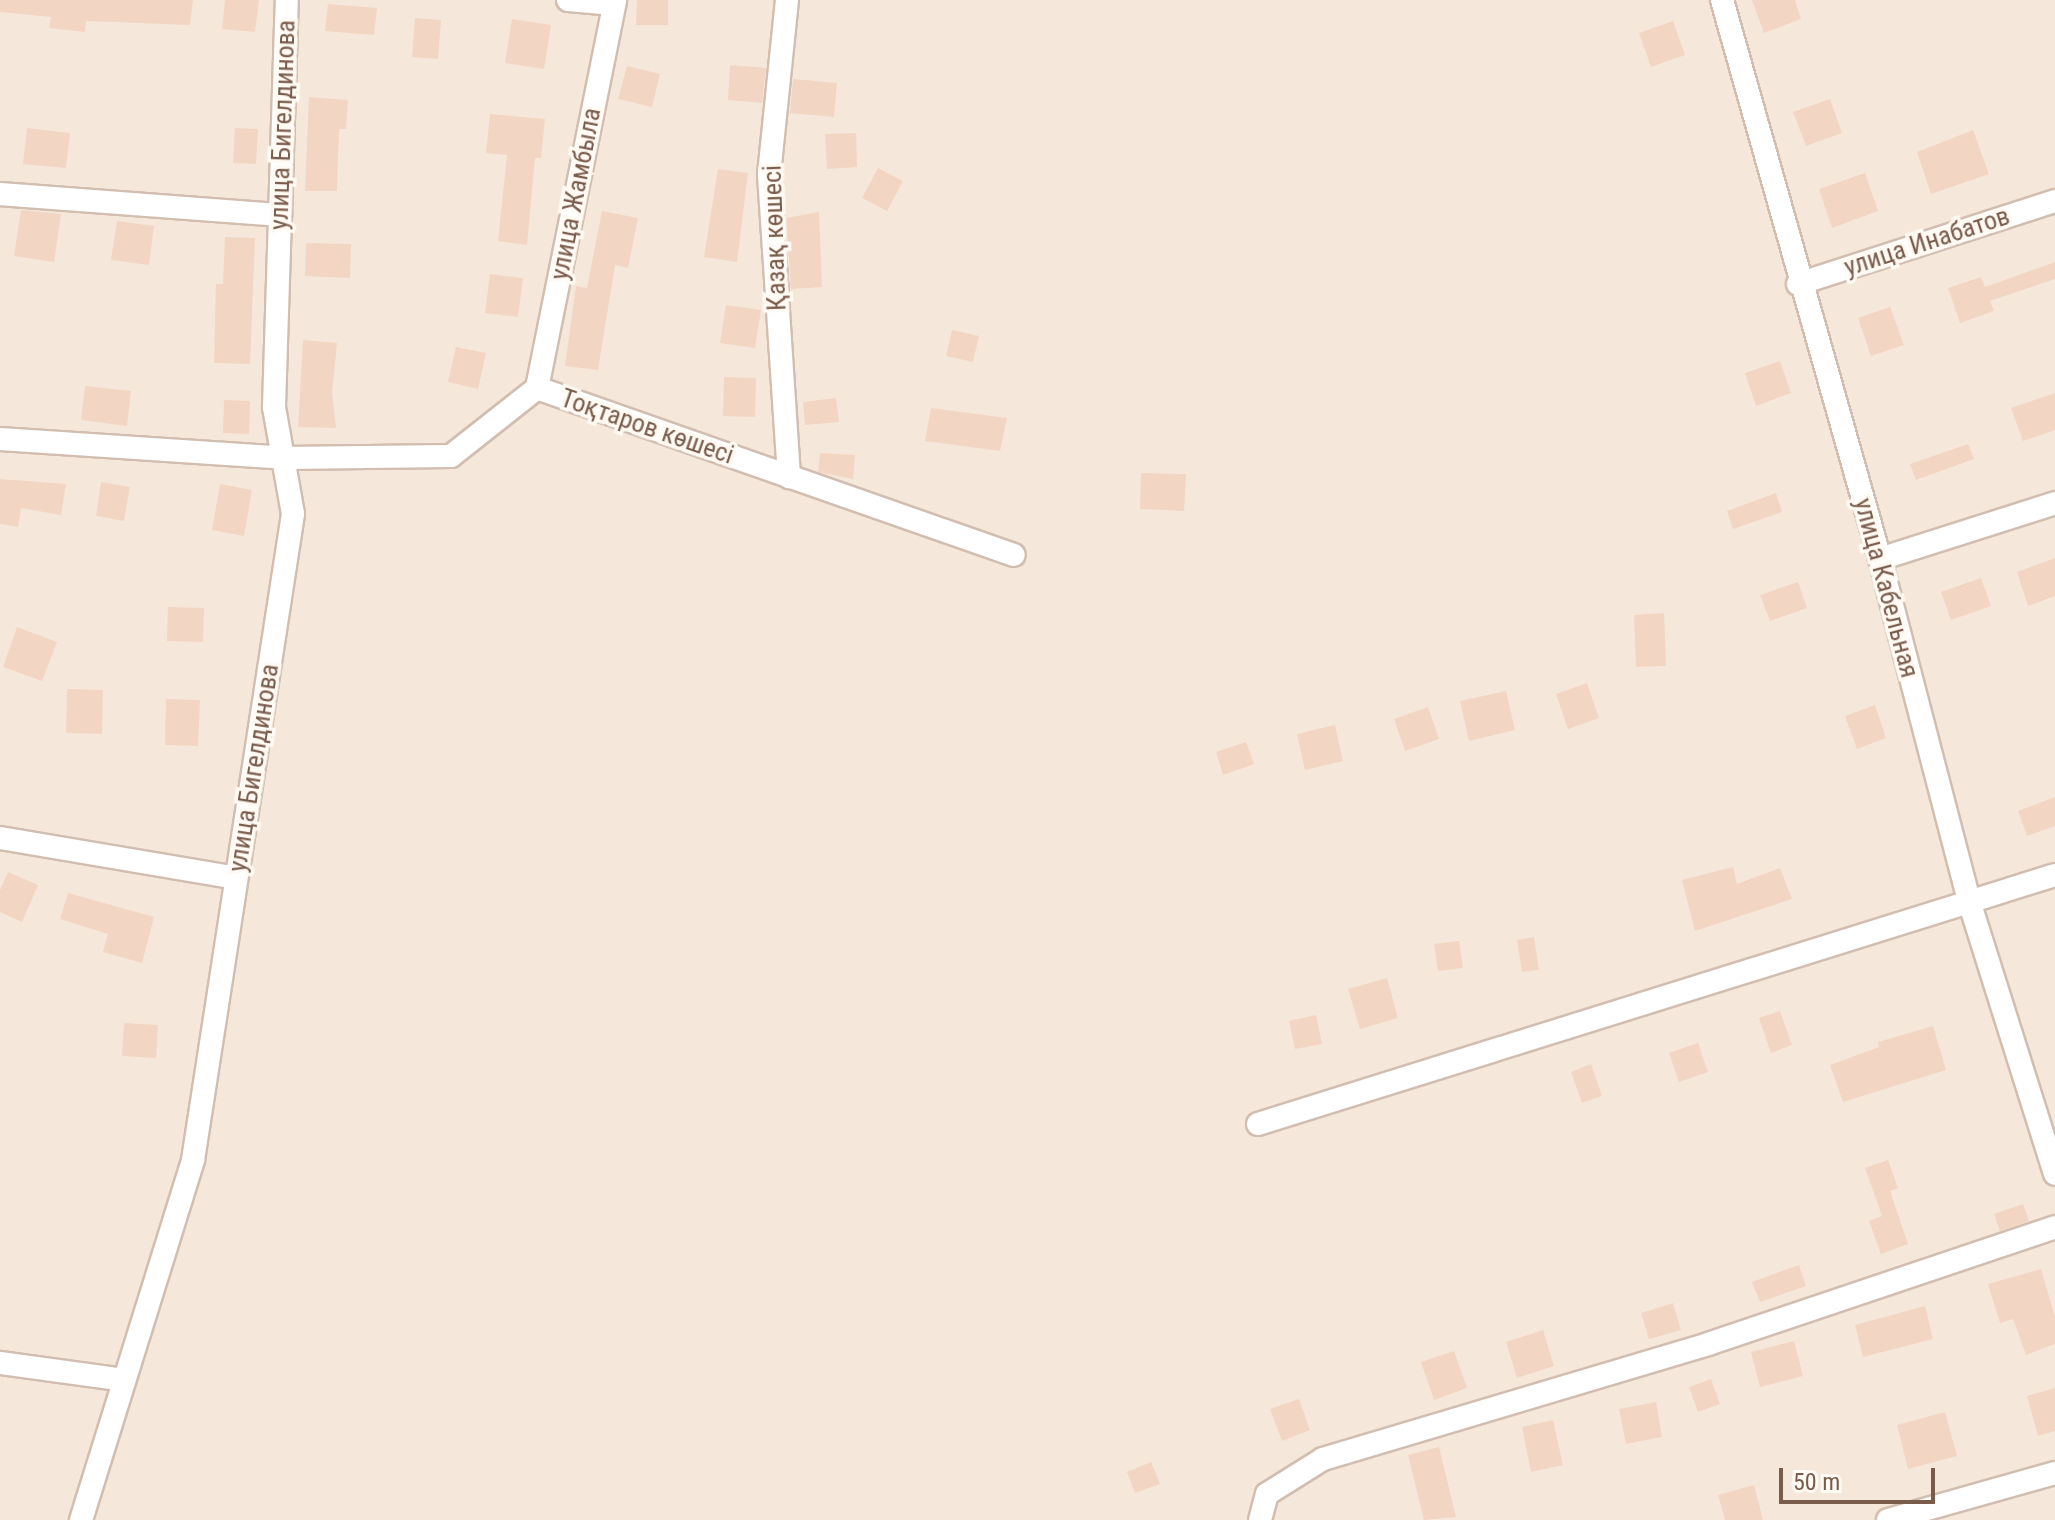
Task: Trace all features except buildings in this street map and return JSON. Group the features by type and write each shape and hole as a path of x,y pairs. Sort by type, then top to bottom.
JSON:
{"street":[{"name":"улица Бигелдинова","path":"81,1520 193,1160 293,514 274,407 287,0"},
{"path":"568,0 614,2"},
{"name":"Қазақ көшесі","path":"787,0 769,175 789,477"},
{"name":"улица Кабельная","path":"1722,0 1798,284 1880,559 1969,901 2055,1174"},
{"name":"улица Жамбыла","path":"537,388 614,2"},
{"path":"0,194 280,215"},
{"name":"улица Инабатов","path":"1798,284 2055,201"},
{"name":"Тоқтаров көшесі","path":"0,439 283,458 451,456 537,388 1014,555"},
{"path":"1880,559 2055,503"},
{"path":"0,838 236,878"},
{"path":"1258,1124 2055,875"},
{"path":"1260,1520 1267,1494 1323,1459 1708,1344 2055,1227"},
{"path":"0,1363 124,1380"},
{"path":"1888,1520 2055,1473"}],"shaded area":[{"path":"0,0 2055,0 2055,1520 0,1520"}]}
